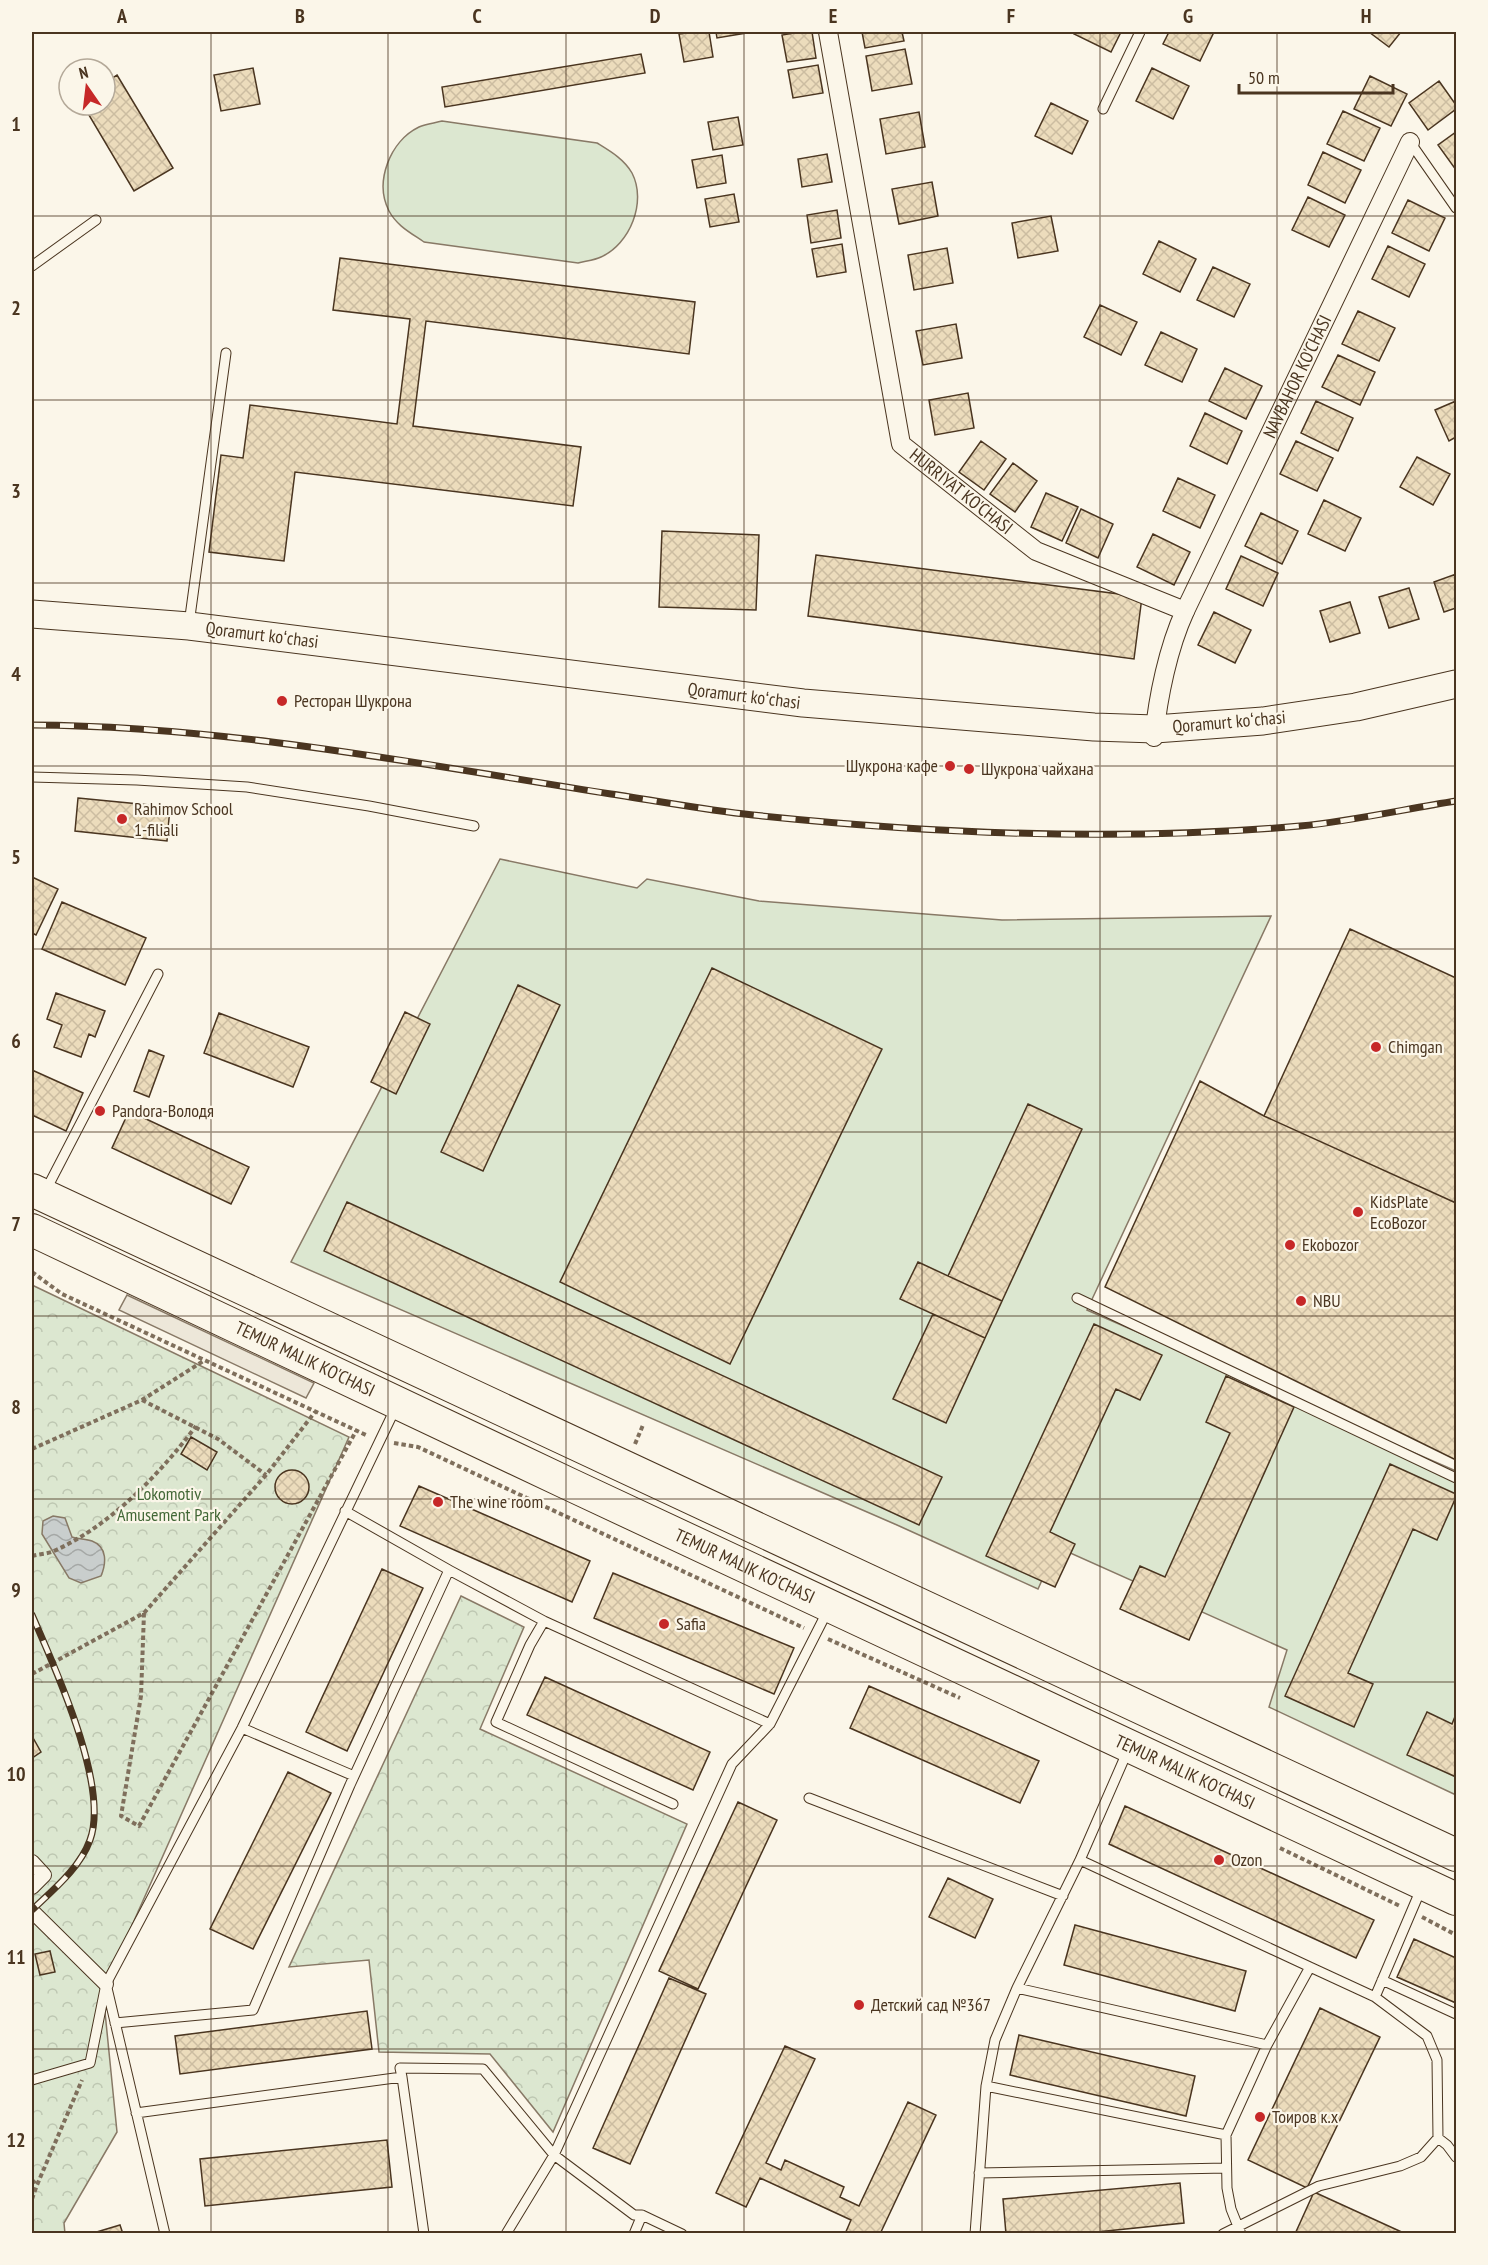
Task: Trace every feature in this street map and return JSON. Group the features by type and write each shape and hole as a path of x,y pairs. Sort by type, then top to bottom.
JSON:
{"highway":[{"name":"TEMUR MALIK KO'CHASI","path":"37,1193 1456,1855"},
{"name":"TEMUR MALIK KO'CHASI","path":"32,1230 521,1462 1130,1746 1417,1898 1456,1899"},
{"path":"521,1462 539,1426"},
{"path":"694,1542 713,1508"}],"main road":[{"name":"Qoramurt koʻchasi","path":"32,614 189,626 803,703 1154,733 1313,714 1356,707 1456,684"},
{"name":"Qoramurt koʻchasi","path":"32,632 144,638 802,712 1036,734 1214,734 1314,723 1456,693"}],"street":[{"name":"HURRIYAT KO'CHASI","path":"828,32 901,444 1036,551 1185,611"},
{"name":"NAVBAHOR KO'CHASI","path":"1185,611 1410,142"},
{"path":"1154,733 1156,711 1177,628 1185,611"},
{"path":"32,1863 44,1875 32,1887"},
{"path":"36,1916 106,1984"}],"lane":[{"path":"1103,109 1140,32"},
{"path":"1410,142 1456,208"},
{"path":"32,266 96,220"},
{"path":"189,626 226,353"},
{"path":"32,777 137,780 247,787 369,806 474,826"},
{"path":"37,1193 158,974"},
{"path":"1077,1298 1456,1478"},
{"path":"32,2080 90,2062 106,1984 242,1728 398,1403"},
{"path":"345,1511 544,1621 770,1724"},
{"path":"115,2023 253,2010 354,1776 449,1570"},
{"path":"506,2234 554,2155 732,1764 770,1724 831,1605"},
{"path":"544,1621 530,1645 496,1722 673,1804"},
{"path":"242,1728 354,1776"},
{"path":"975,2234 986,2086 995,2040 1017,1988 1080,1860 1130,1746"},
{"path":"809,1798 1063,1896"},
{"path":"1080,1860 1375,1997 1427,2036 1437,2060 1438,2138 1421,2157 1400,2166 1319,2186 1239,2230 1223,2234"},
{"path":"1375,1997 1417,1898"},
{"path":"1239,2230 1231,2209 1226,2168 1226,2135 1267,2045 1310,1967"},
{"path":"1382,1980 1456,2014"},
{"path":"106,1984 165,2234"},
{"path":"1017,1988 1267,2045"},
{"path":"424,2234 400,2068 483,2069 554,2155 634,2215 642,2215 681,2234"},
{"path":"136,2113 402,2077"},
{"path":"986,2086 1226,2135"},
{"path":"1438,2138 1456,2157"},
{"path":"979,2173 1226,2168"},
{"path":"634,2234 642,2215"}],"path":[{"path":"32,1272 62,1294 356,1431 380,1441 418,1447 816,1633 968,1701"},
{"path":"32,1449 141,1400 206,1360"},
{"path":"141,1400 218,1439 266,1475"},
{"path":"32,1674 144,1613 266,1475 315,1412"},
{"path":"32,1556 53,1552 92,1529 143,1489 174,1456 196,1426"},
{"path":"144,1613 141,1696 121,1816 139,1826 356,1431"},
{"path":"1276,1846 1417,1898 1456,1935"},
{"path":"32,2199 90,2062"},
{"path":"32,2180 37,2185"}],"green space":[{"path":"442,121 597,143 625,164 636,184 638,197 636,209 628,232 611,251 599,258 578,263 424,242 400,225 389,211 383,188 384,175 393,152 409,133 419,127"},
{"path":"500,859 637,888 647,879 759,901 1002,920 1271,916 1087,1310 1456,1471 1456,1795 1269,1707 1287,1650 1057,1547 1038,1589 897,1525 291,1262"},
{"name":"Lokomotiv Amusement Park","path":"32,1285 349,1437 106,1984 105,2012 117,2132 64,2223 65,2234 32,2233"},
{"path":"461,1596 524,1627 480,1729 687,1824 553,2132 490,2054 379,2052 369,1960 289,1967"}],"shaded area":[{"path":"127,1295 314,1383 306,1398 119,1310"}],"water":[{"path":"53,1516 65,1518 72,1537 92,1541 101,1547 105,1561 101,1576 81,1583 69,1578 42,1534 43,1521"}],"building":[{"path":"709,32 713,57 684,62 679,34"},
{"path":"716,32 746,32 746,33 717,38"},
{"path":"812,32 816,58 787,62 782,35"},
{"path":"862,32 902,32 904,41 865,48"},
{"path":"1075,32 1121,32 1111,52 1074,34"},
{"path":"1169,32 1214,32 1200,61 1163,44"},
{"path":"1369,32 1401,32 1389,47"},
{"path":"905,49 912,84 872,91 866,56"},
{"path":"641,54 645,73 445,107 442,87"},
{"path":"818,65 823,93 793,98 788,70"},
{"path":"253,68 260,104 221,111 214,75"},
{"path":"1152,68 1189,86 1173,119 1136,101"},
{"path":"117,75 173,168 134,191 90,117 117,117"},
{"path":"1370,76 1407,94 1391,126 1354,109"},
{"path":"1439,81 1456,105 1456,109 1428,130 1409,103"},
{"path":"1051,103 1088,121 1072,154 1035,136"},
{"path":"1343,111 1380,128 1364,161 1327,144"},
{"path":"919,112 925,147 886,154 880,119"},
{"path":"738,117 743,145 713,150 708,122"},
{"path":"1456,132 1456,170 1438,145"},
{"path":"1323,152 1361,170 1345,203 1308,185"},
{"path":"827,154 832,182 802,187 798,159"},
{"path":"722,155 726,183 697,188 692,160"},
{"path":"932,182 938,216 899,224 892,189"},
{"path":"734,194 739,222 710,227 705,199"},
{"path":"1308,197 1345,215 1329,247 1292,230"},
{"path":"1408,200 1445,218 1429,251 1392,233"},
{"path":"837,210 841,238 811,243 807,215"},
{"path":"1051,216 1058,251 1018,258 1012,223"},
{"path":"1159,241 1196,259 1180,292 1143,274"},
{"path":"842,244 846,272 817,277 812,249"},
{"path":"1388,246 1425,264 1409,297 1372,279"},
{"path":"947,248 953,283 914,290 908,255"},
{"path":"340,258 695,302 689,354 426,321 413,426 581,447 573,506 295,472 284,561 209,552 221,455 243,458 250,405 397,424 410,319 333,310"},
{"path":"1213,267 1250,284 1234,317 1197,300"},
{"path":"1100,305 1137,322 1121,355 1084,337"},
{"path":"1358,311 1395,328 1379,361 1342,344"},
{"path":"956,324 962,358 923,365 916,331"},
{"path":"1161,332 1197,349 1182,382 1145,365"},
{"path":"1338,355 1375,372 1360,405 1322,387"},
{"path":"1225,368 1262,386 1246,419 1209,401"},
{"path":"968,393 974,428 935,435 929,400"},
{"path":"1316,401 1353,418 1338,451 1301,433"},
{"path":"1456,401 1456,437 1449,441 1435,410"},
{"path":"1205,413 1242,431 1227,464 1190,446"},
{"path":"981,441 1006,459 984,490 959,472"},
{"path":"1296,441 1333,458 1317,491 1280,474"},
{"path":"1417,457 1450,474 1433,505 1400,487"},
{"path":"1013,463 1037,481 1015,512 990,494"},
{"path":"1178,478 1215,495 1200,528 1163,511"},
{"path":"1046,493 1078,507 1062,541 1031,527"},
{"path":"1324,500 1361,518 1345,551 1308,534"},
{"path":"1081,509 1113,524 1098,558 1066,543"},
{"path":"1261,513 1298,531 1282,564 1245,546"},
{"path":"662,531 759,535 756,610 659,607"},
{"path":"1153,534 1190,552 1174,585 1137,567"},
{"path":"816,555 1142,597 1134,659 808,616"},
{"path":"1241,556 1278,573 1263,606 1226,589"},
{"path":"1456,574 1456,608 1444,612 1434,582"},
{"path":"1409,588 1419,619 1389,628 1379,597"},
{"path":"1350,602 1360,633 1330,642 1320,611"},
{"path":"1214,612 1251,630 1235,663 1198,645"},
{"name":"Rahimov School 1-filiali","path":"78,798 170,807 167,841 75,831"},
{"path":"32,877 58,889 36,935 32,933"},
{"path":"62,902 146,938 125,985 42,949"},
{"name":"Chimgan","path":"1350,929 1456,978 1456,1203 1264,1116"},
{"path":"712,968 882,1049 730,1364 560,1282"},
{"path":"518,985 560,1005 483,1171 441,1152"},
{"path":"56,993 105,1011 95,1037 89,1034 81,1057 54,1047 62,1025 47,1019"},
{"path":"405,1012 430,1024 396,1094 371,1082"},
{"path":"219,1013 309,1047 293,1087 204,1053"},
{"path":"149,1050 164,1056 149,1097 134,1091"},
{"path":"32,1070 83,1093 66,1131 32,1115"},
{"name":"Ekobozor","path":"1200,1081 1264,1116 1456,1203 1456,1460 1105,1287"},
{"path":"1028,1104 1082,1129 1002,1301 948,1276"},
{"path":"129,1111 249,1167 231,1204 112,1148"},
{"path":"347,1202 942,1477 919,1525 324,1251"},
{"path":"918,1262 1002,1301 985,1338 900,1299"},
{"path":"933,1314 985,1338 946,1423 893,1399"},
{"path":"1094,1324 1162,1355 1140,1400 1116,1389 1050,1532 1075,1544 1055,1587 986,1556"},
{"path":"1226,1376 1294,1407 1189,1640 1120,1609 1140,1566 1165,1577 1230,1433 1206,1422"},
{"path":"191,1437 217,1452 207,1470 181,1454"},
{"path":"1390,1464 1456,1494 1456,1497 1437,1540 1413,1529 1348,1673 1373,1684 1354,1727 1285,1696"},
{"path":"292,1470 304,1475 309,1487 304,1499 292,1504 280,1499 275,1487 280,1475"},
{"path":"419,1486 590,1561 572,1602 400,1526"},
{"path":"382,1569 423,1588 347,1751 306,1732"},
{"path":"613,1573 794,1648 774,1694 594,1618"},
{"path":"545,1677 710,1752 693,1790 527,1715"},
{"path":"869,1686 1039,1761 1020,1803 850,1728"},
{"path":"1427,1712 1452,1724 1456,1714 1456,1777 1407,1755"},
{"path":"32,1736 41,1752 32,1758"},
{"path":"288,1772 331,1793 253,1949 210,1929"},
{"path":"738,1802 777,1820 698,1989 659,1971"},
{"path":"1125,1806 1374,1920 1356,1958 1109,1844"},
{"path":"948,1878 993,1899 975,1938 929,1917"},
{"path":"1075,1925 1246,1971 1235,2011 1064,1965"},
{"path":"1414,1939 1456,1958 1456,2003 1397,1977"},
{"path":"50,1951 55,1972 40,1975 35,1954"},
{"path":"669,1978 706,1994 630,2164 593,2148"},
{"path":"1320,2008 1380,2037 1307,2188 1248,2160"},
{"path":"367,2011 372,2049 180,2074 175,2036"},
{"path":"1019,2035 1195,2076 1186,2116 1010,2075"},
{"path":"785,2046 815,2059 766,2163 781,2170 785,2160 844,2187 840,2197 859,2206 908,2102 936,2115 880,2234 845,2234 851,2220 760,2178 746,2207 716,2193"},
{"path":"387,2140 392,2187 205,2206 200,2159"},
{"path":"1180,2183 1184,2223 1077,2234 1006,2234 1003,2199"},
{"path":"1314,2192 1406,2234 1295,2234"},
{"path":"120,2225 123,2234 90,2234"}],"railway":[{"path":"32,725 105,727 250,739 395,759 735,813 821,822 958,831 1095,835 1232,831 1320,824 1456,801"},
{"path":"32,1615 77,1726 92,1789 94,1817 90,1840 80,1860 32,1910"}],"place":[{"name":"Ресторан Шукрона","path":"282,701"},
{"name":"Шукрона кафе","path":"950,766"},
{"name":"Шукрона чайхана","path":"969,769"},
{"name":"Rahimov School 1-filiali","path":"122,819"},
{"name":"Chimgan","path":"1376,1047"},
{"name":"Pandora-Володя","path":"100,1111"},
{"name":"KidsPlate EcoBozor","path":"1358,1212"},
{"name":"Ekobozor","path":"1290,1245"},
{"name":"NBU","path":"1301,1301"},
{"name":"The wine room","path":"438,1502"},
{"name":"Safia","path":"664,1624"},
{"name":"Ozon","path":"1219,1860"},
{"name":"Детский сад №367","path":"859,2005"},
{"name":"Тоиров к.х","path":"1260,2117"}]}
